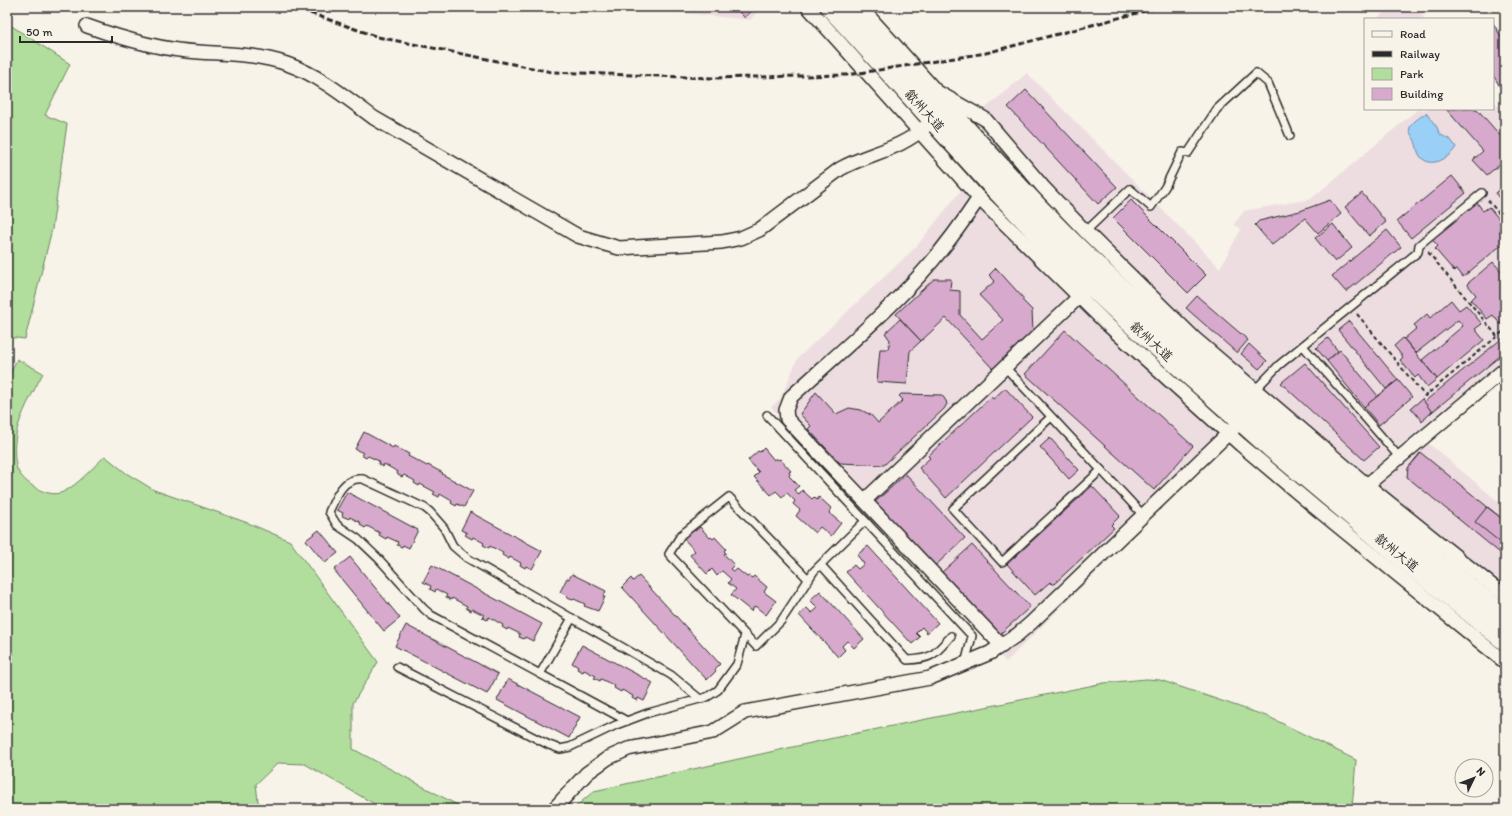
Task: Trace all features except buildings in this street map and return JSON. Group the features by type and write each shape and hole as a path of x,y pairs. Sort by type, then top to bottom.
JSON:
{"highway":[{"name":"歙州大道","path":"832,7 927,125 1003,196 1055,250 1085,291 1242,411 1361,490 1505,618"},
{"name":"歙州大道","path":"854,7 1010,179 1079,238 1143,310 1242,411 1343,508 1505,639"}],"street":[{"path":"808,7 927,125 979,198 1085,291 865,500"},
{"path":"87,26 119,38 139,43 199,52 250,56 275,60 299,69 343,94 374,118 578,236 619,248 722,242 750,234 759,230 840,169 864,158 889,150 912,137 927,125"},
{"path":"979,198 956,232 920,276 791,397 788,400 786,410 787,419 1002,646"},
{"path":"1505,369 1361,490 1505,596"},
{"path":"554,809 587,773 608,758 628,749 713,732 745,712 930,678 965,664 1002,646 1031,623 1143,516 1242,411 1329,519 1505,662"}],"lane":[{"path":"1079,238 1130,189 1151,207 1165,187 1182,152 1188,153 1217,110 1256,73 1268,83 1290,136"},
{"path":"1242,411 1279,365 1418,252 1419,245 1421,243 1482,193"},
{"path":"1303,346 1400,458"},
{"path":"1005,367 1143,516"},
{"path":"767,415 972,636 965,664"},
{"path":"1051,417 953,509 1002,562 1101,470"},
{"path":"627,721 438,620 424,609 378,558 358,539 337,525 334,521 330,512 337,495 347,482 363,479 425,508 440,522 454,546 462,555 671,675 700,699"},
{"path":"809,580 729,497 681,535 669,554 756,646 781,621 809,580 814,571 865,521"},
{"path":"821,565 907,660 922,659 933,655 951,636"},
{"path":"540,674 572,618"},
{"path":"397,666 549,745 560,749 570,747 627,721 668,707 707,697 718,690 737,664 745,635"}],"path":[{"path":"1482,193 1505,221"},
{"path":"1421,243 1497,336"},
{"path":"1351,307 1425,396 1505,330"}],"shaded area":[{"path":"629,7 762,7 750,20"},
{"path":"1391,7 1415,7 1424,18 1377,18"},
{"path":"1027,73 1220,268 1241,229 1234,224 1244,211 1311,199 1417,110 1494,110 1494,101 1505,114 1505,361 1420,434 1428,443 1499,502 1505,495 1505,591 1251,382 1080,223 981,112"},
{"path":"962,189 1084,310 1228,442 1006,662 771,407 780,399 798,358 916,247"}],"green space":[{"path":"7,23 70,64 45,115 67,124 52,229 25,339 7,337"},
{"path":"17,359 43,373 23,412 16,435 16,465 20,474 30,484 37,488 57,494 69,489 105,456 126,473 154,490 248,523 290,541 378,662 353,703 353,749 465,809 383,809 305,764 278,763 256,784 259,809 7,809 7,380"},
{"path":"1146,679 1160,680 1269,717 1356,760 1352,809 573,809 594,791 838,737 1104,683"}],"water":[{"path":"1426,113 1437,127 1441,135 1451,140 1456,147 1449,155 1440,161 1429,162 1420,156 1410,131 1410,127 1413,123"}],"railway":[{"path":"293,7 378,37 552,72 711,78 847,75 986,53 1160,7"}]}
